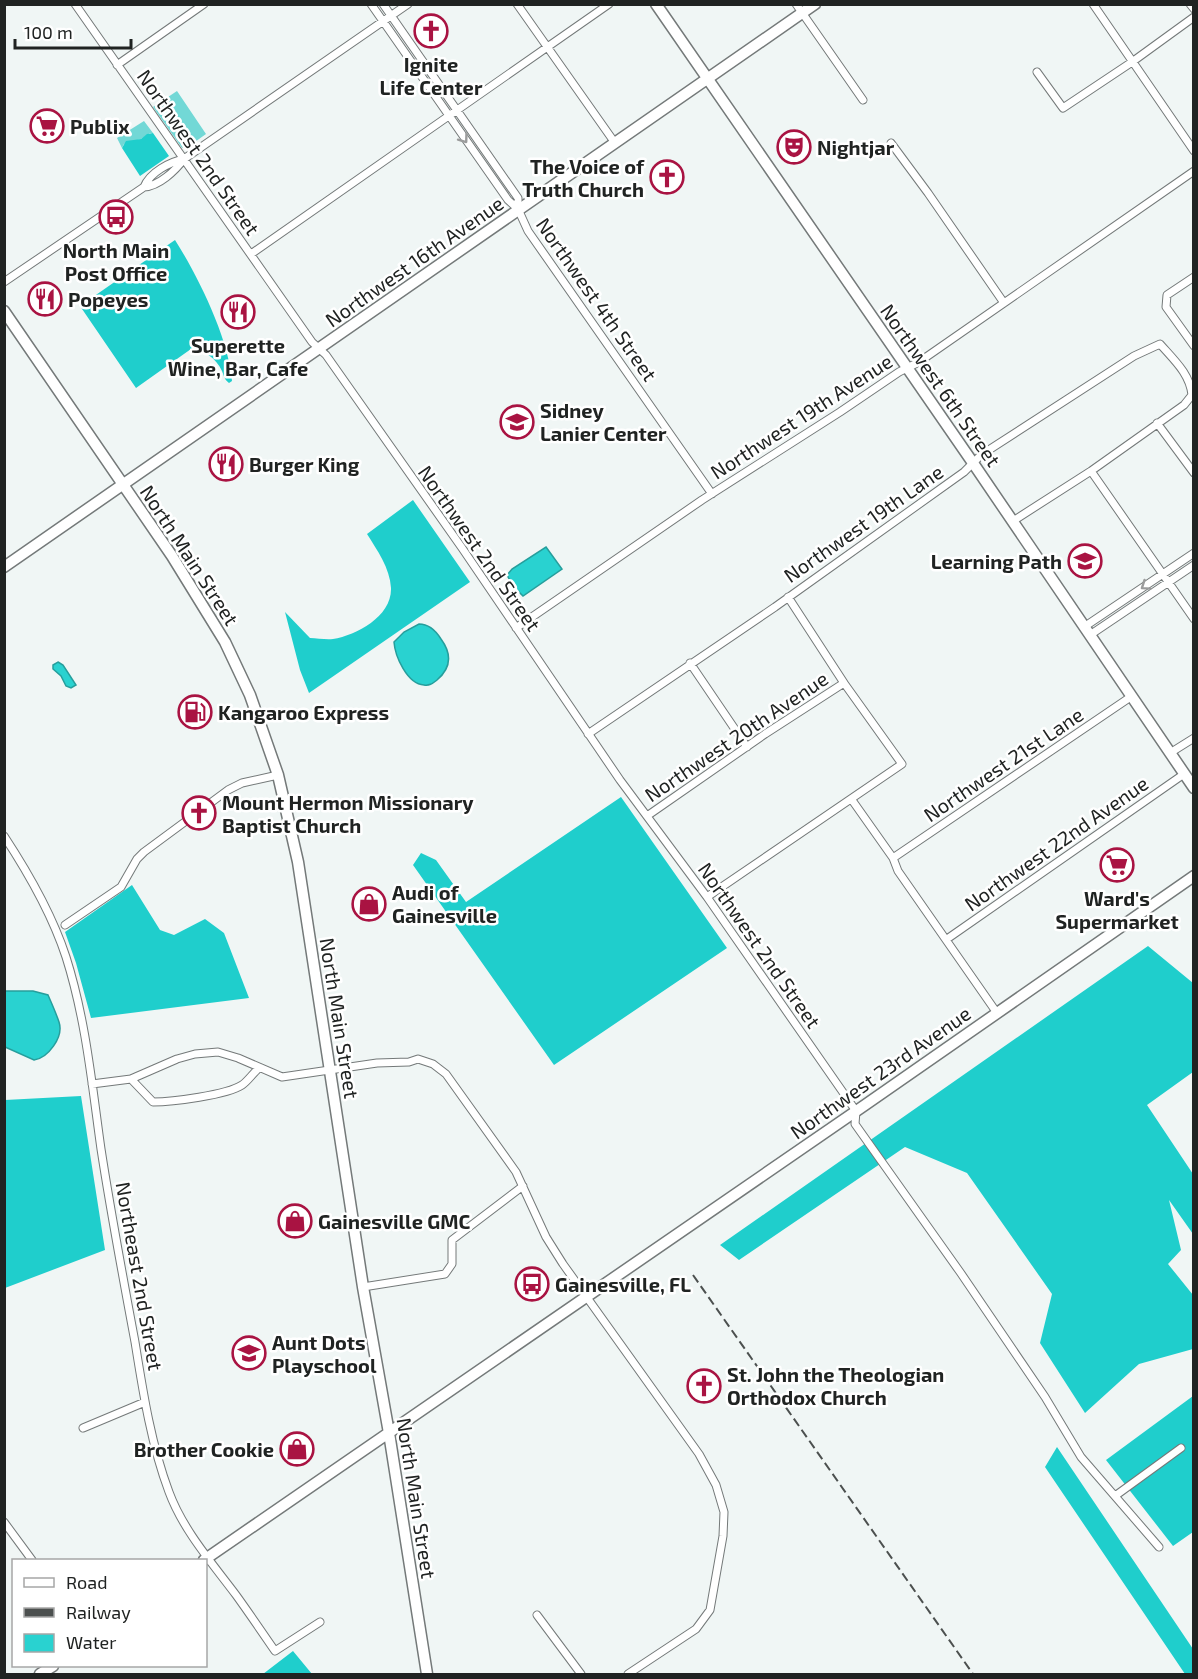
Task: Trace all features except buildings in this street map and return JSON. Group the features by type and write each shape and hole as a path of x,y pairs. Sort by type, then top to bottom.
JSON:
{"main road":[{"name":"Northwest 6th Street","path":"656,4 1013,521 1194,788"},
{"name":"Northwest 16th Avenue","path":"4,567 707,79 799,9 814,4"},
{"name":"North Main Street","path":"4,311 172,556 225,642 250,695 278,775 298,862 363,1287 428,1674"},
{"name":"Northwest 23rd Avenue","path":"206,1559 856,1112 1194,876"}],"street":[{"name":"Northwest 2nd Street","path":"75,4 312,342 320,349 437,513 588,734 707,897 856,1112 855,1124 960,1272 1045,1398 1081,1457 1159,1547"},
{"path":"117,65 204,4"},
{"name":"Northwest 4th Street","path":"371,4 508,200 518,209 528,231 712,494"},
{"name":"Northwest 4th Street","path":"383,4 518,198 518,209"},
{"path":"4,282 144,187 151,186 165,177 184,159 408,4"},
{"path":"517,4 615,143"},
{"path":"251,254 609,4"},
{"path":"1093,4 1194,151"},
{"path":"1190,4 1194,9"},
{"path":"799,9 863,100"},
{"path":"1037,72 1063,108 1194,17"},
{"path":"891,143 1004,303"},
{"name":"Northwest 19th Avenue","path":"516,628 712,494 906,367 919,362 1194,171"},
{"path":"1194,277 1167,295 1166,307 1194,346"},
{"name":"Northwest 19th Lane","path":"588,734 788,597 964,472 981,455 1134,356 1160,344 1191,383 1192,395"},
{"path":"1013,521 1091,471 1184,405 1192,395"},
{"path":"1157,423 1194,473"},
{"path":"1091,471 1194,619"},
{"path":"1087,631 1194,553"},
{"path":"1087,631 1194,565"},
{"path":"707,897 902,764 844,683 788,597"},
{"path":"690,663 747,747"},
{"name":"Northwest 20th Avenue","path":"647,816 844,683"},
{"name":"Northwest 21st Lane","path":"893,858 1132,696"},
{"path":"1170,753 1194,738"},
{"name":"Northwest 22nd Avenue","path":"947,939 1184,774"},
{"path":"65,925 121,887 137,859 144,852 228,790 242,783 278,775"},
{"path":"852,800 893,858 898,871 997,1013"},
{"name":"Northeast 2nd Street","path":"4,836 52,920 66,956 78,1000 145,1402 168,1491 206,1559"},
{"path":"92,1084 131,1079 177,1059 195,1054 218,1052 282,1077 418,1059 440,1068 511,1164 546,1237 586,1297 699,1454 717,1485 724,1512 723,1536 710,1610 696,1629 628,1674"},
{"path":"131,1079 153,1102 169,1102 228,1091 242,1085 259,1068"},
{"path":"363,1287 445,1274 452,1264 452,1240 523,1186"},
{"path":"83,1428 145,1402"},
{"path":"1115,1496 1181,1448"},
{"path":"4,1522 31,1559"},
{"name":"Northeast 2nd Street","path":"207,1560 275,1650 320,1622"},
{"path":"537,1616 580,1674"}],"shaded area":[{"path":"177,91 206,134 182,148 153,107"},
{"path":"144,121 153,133 124,144 122,148 117,138"},
{"path":"153,133 169,156 140,176 122,148 126,141 141,139"},
{"path":"175,240 193,271 219,327 230,364 232,381 229,383 226,380 219,366 209,356 191,349 136,388 80,306"},
{"path":"413,500 470,582 309,693 300,670 285,612 310,638 330,639 352,633 379,615 390,598 390,581 386,566 367,534"},
{"path":"621,797 727,948 554,1065 413,865 421,853 436,860 466,902"},
{"path":"132,885 160,930 174,935 205,919 224,933 249,998 91,1018 65,932"},
{"path":"1148,946 1193,983 1193,1072 1147,1105 1193,1174 1193,1234 1169,1200 1181,1250 1168,1264 1193,1295 1193,1349 1139,1364 1085,1413 1040,1343 1052,1294 967,1173 905,1147 739,1260 720,1245"},
{"path":"81,1096 105,1250 5,1288 5,1100"},
{"path":"1193,1396 1193,1532 1173,1546 1106,1460"},
{"path":"1057,1447 1193,1649 1193,1674 1185,1674 1045,1467"},
{"path":"293,1651 312,1674 263,1674"}],"water":[{"path":"546,547 562,569 523,596 513,586 507,575 512,569"},
{"path":"419,624 437,633 448,655 445,671 437,680 428,685 418,683 407,675 399,661 394,642 404,632"},
{"path":"58,662 63,665 76,685 71,688 66,686 61,676 53,669 53,665"},
{"path":"5,991 33,991 48,995 60,1028 54,1046 45,1055 34,1060 5,1047"}],"railway":[{"path":"693,1275 973,1674"}],"place":[{"name":"Ignite Life Center","path":"431,31"},
{"name":"Publix","path":"47,126"},
{"name":"Nightjar","path":"794,147"},
{"name":"The Voice of Truth Church","path":"667,177"},
{"name":"North Main Post Office","path":"116,217"},
{"name":"Popeyes","path":"45,299"},
{"name":"Superette Wine, Bar, Cafe","path":"238,312"},
{"name":"Sidney Lanier Center","path":"517,422"},
{"name":"Burger King","path":"226,464"},
{"name":"Learning Path","path":"1085,561"},
{"name":"Kangaroo Express","path":"195,712"},
{"name":"Mount Hermon Missionary Baptist Church","path":"199,813"},
{"name":"Ward's Supermarket","path":"1117,865"},
{"name":"Audi of Gainesville","path":"369,904"},
{"name":"Gainesville GMC","path":"295,1221"},
{"name":"Gainesville, FL","path":"532,1284"},
{"name":"Aunt Dots Playschool","path":"249,1353"},
{"name":"St. John the Theologian Orthodox Church","path":"704,1386"},
{"name":"Brother Cookie","path":"297,1449"}]}
